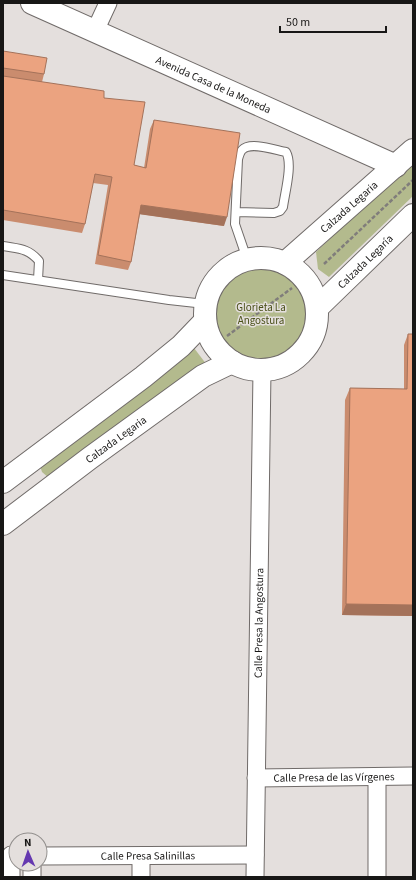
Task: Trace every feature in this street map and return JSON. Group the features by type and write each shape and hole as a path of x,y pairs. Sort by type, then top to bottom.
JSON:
{"main road":[{"name":"Avenida Casa de la Moneda","path":"32,3 396,166"},
{"name":"Calzada Legaria","path":"285,263 413,150"},
{"name":"Calzada Legaría","path":"317,308 413,215"},
{"path":"258,257 269,258 285,263 294,268 305,279 313,292 317,308 316,328 312,338 304,351 287,363 273,368 262,370 249,369 232,362 221,354 213,344 208,334 205,313 210,289 219,275 232,265 247,259 258,257"},
{"path":"36,499 10,477 143,377 181,346 205,313"},
{"name":"Calzada Legaria","path":"3,524 90,458 203,376 232,362"}],"street":[{"path":"95,31 108,3"},
{"name":"Calle Presa la Angostura","path":"255,877 262,370"},
{"name":"Calle Presa de las Vírgenes","path":"256,778 413,776"},
{"path":"377,777 377,877"},
{"name":"Calle Presa Salinillas","path":"48,856 255,855"},
{"path":"141,856 141,877"}],"lane":[{"path":"236,212 274,213 280,211 283,206 289,164 286,152 253,146 246,147 241,150 238,159 235,224 247,259"},
{"path":"3,246 25,250 33,254 39,261 38,280"},
{"path":"3,275 169,300 205,313"}],"path":[{"path":"324,264 413,180"},
{"path":"227,336 292,288"}],"green space":[{"path":"413,160 413,196 329,277 318,269 316,252"},
{"name":"Glorieta La Angostura","path":"261,269 278,272 293,282 303,297 306,314 303,331 293,346 278,356 261,359 244,356 229,346 219,331 216,314 219,297 229,282 244,272"},
{"path":"194,348 210,369 49,478 42,472 38,459"}],"building":[{"path":"3,51 47,58 44,74 3,68"},
{"path":"3,76 104,91 104,98 145,102 134,165 146,168 154,120 240,133 227,217 141,205 131,262 98,255 112,177 95,174 85,224 3,210"},
{"path":"408,334 413,334 413,605 346,604 350,388 407,389"}]}
